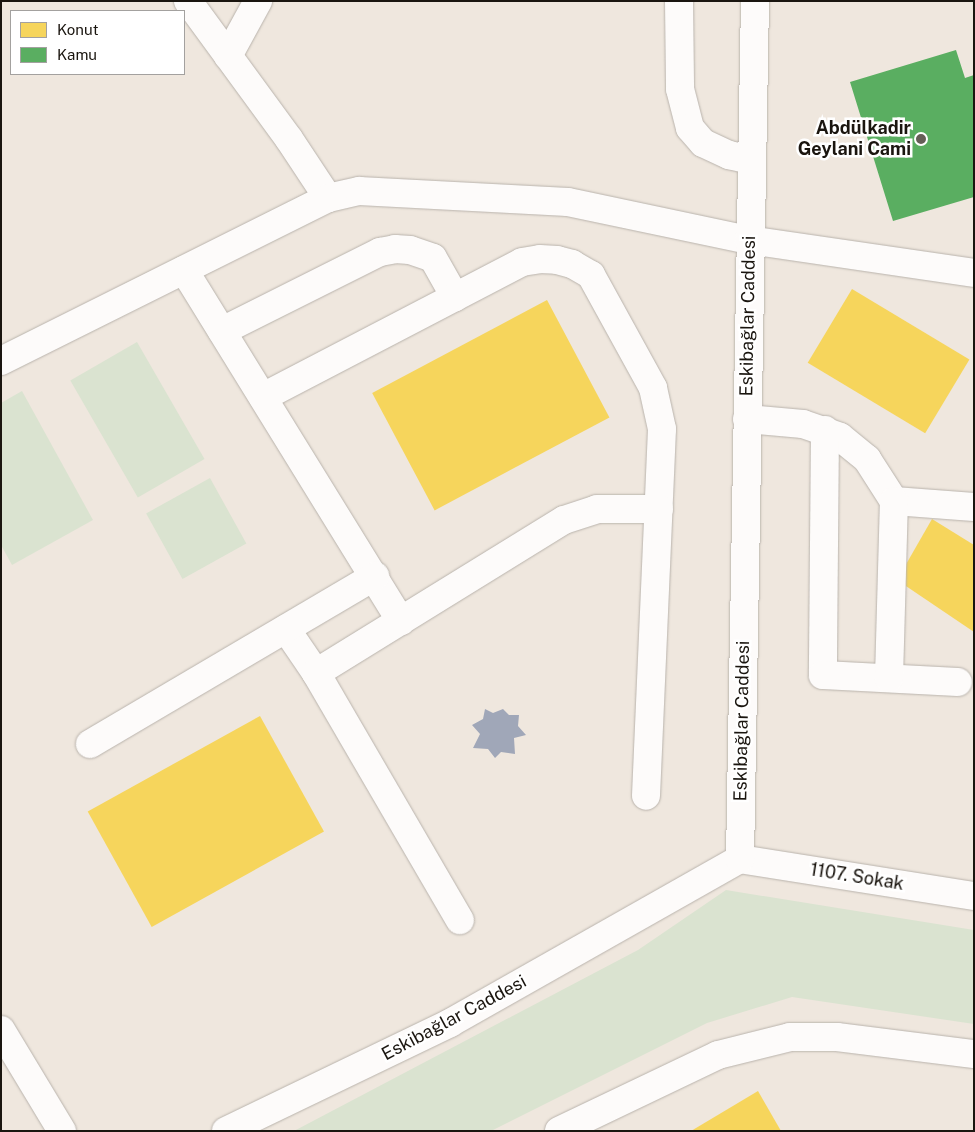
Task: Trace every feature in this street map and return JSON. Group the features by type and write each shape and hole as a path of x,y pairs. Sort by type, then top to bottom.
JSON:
{"street":[{"path":"188,1 289,139 328,198"},
{"path":"228,56 258,1"},
{"path":"680,1 680,89 690,128 703,144 729,155 751,160"},
{"name":"Eskibağlar Caddesi","path":"226,1131 450,1023 740,859 749,240 755,1"},
{"path":"1,361 328,198 359,191 568,202 749,240 974,273"},
{"path":"222,331 380,252 394,249 410,250 433,258 455,298"},
{"path":"264,397 522,262 540,259 557,260 572,264 591,275 653,388 662,430 646,796"},
{"path":"184,270 375,576 401,621"},
{"path":"746,419 803,424 825,430 840,437 866,459 894,502 889,678"},
{"path":"825,430 824,675 958,682"},
{"path":"894,502 974,506"},
{"path":"316,673 564,520 597,509 659,509"},
{"path":"90,744 375,576"},
{"path":"286,629 316,673 460,920"},
{"name":"1107. Sokak","path":"740,859 974,896"},
{"path":"1,1030 62,1131"},
{"path":"560,1131 601,1122 718,1055 790,1037 837,1037 974,1054"}],"green space":[{"path":"137,342 205,459 138,497 70,380"},
{"path":"22,391 93,520 12,565 1,545 1,403"},
{"path":"210,478 246,544 183,579 146,513"},
{"path":"726,890 974,930 974,1024 792,997 707,1023 491,1131 294,1131 638,950"}],"water":[{"path":"485,709 493,713 503,709 509,715 519,715 518,726 526,735 514,738 515,754 501,752 495,758 488,749 473,748 480,734 472,725 483,719"}],"building: Konut":[{"path":"852,289 969,360 925,433 808,363"},
{"path":"547,300 609,417 435,510 372,393"},
{"path":"932,519 974,545 974,632 897,580"},
{"path":"260,716 324,831 152,927 88,812"},
{"path":"758,1091 781,1131 691,1131"}],"building: Kamu":[{"name":"Abdülkadir Geylani Cami","path":"956,50 965,78 974,75 974,197 893,221 850,82"}],"place":[{"name":"Abdülkadir Geylani Cami","path":"921,139"}]}
